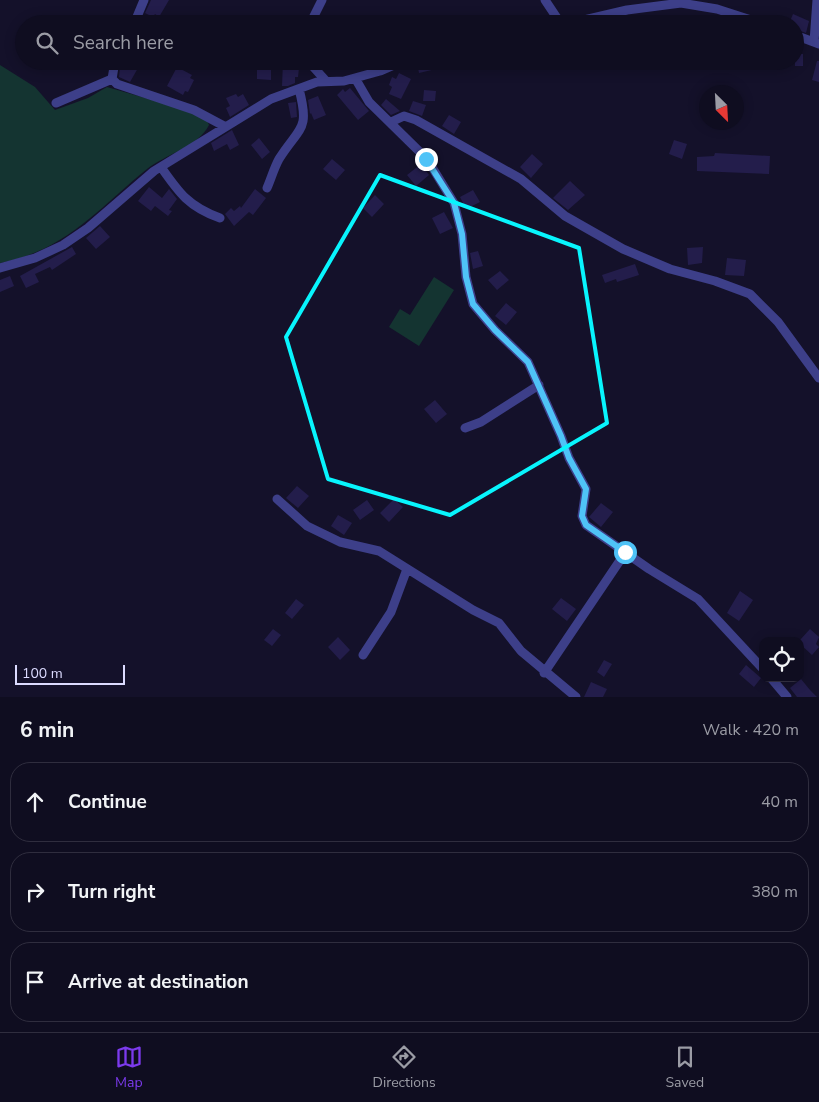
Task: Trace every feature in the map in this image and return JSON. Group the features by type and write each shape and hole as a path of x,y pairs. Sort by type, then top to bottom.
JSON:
{"street":[{"path":"138,15 144,0"},
{"path":"314,15 322,0"},
{"path":"545,0 555,15"},
{"path":"804,38 816,43 817,0"},
{"path":"603,15 650,3 681,2 716,4 742,15"},
{"path":"112,79 114,70"},
{"path":"316,70 326,81"},
{"path":"0,268 35,258 63,245 88,228 161,167 224,126 271,99 317,82 355,78 378,70"},
{"path":"355,78 369,102 426,159 454,203 462,234 466,277 473,304 495,330 528,362 540,385 569,458 586,489 582,516 586,525 698,599 759,665"},
{"path":"56,103 112,79"},
{"path":"112,79 117,84 194,110 224,126"},
{"path":"267,188 276,163 299,134 303,123 304,111 298,89"},
{"path":"391,122 404,116 416,120 521,179 565,216 623,250 670,269 715,281 750,294 778,322 819,378"},
{"path":"161,167 189,202 199,210 220,218"},
{"path":"466,428 481,422 540,385"},
{"path":"276,499 307,526 340,542 379,551 473,610 499,623 521,651 544,673 576,697"},
{"path":"544,673 625,552"},
{"path":"363,655 391,612 407,569"},
{"path":"774,682 787,697"}],"highlighted area":[{"path":"380,175 579,248 607,423 450,515 328,479 286,337"}],"green space":[{"path":"0,65 35,87 55,110 88,98 107,87 187,110 207,120 209,125 204,133 190,145 147,169 97,213 62,238 44,249 0,263"},
{"path":"434,277 454,290 419,346 389,327 400,309 410,315"}],"building":[{"path":"151,0 169,0 160,15 145,13"},
{"path":"804,19 809,21 806,33 804,32"},
{"path":"817,61 819,61 819,82 812,80"},
{"path":"120,70 137,70 130,82 119,77"},
{"path":"175,70 183,70 192,75 190,78 194,80 188,92 185,91 183,95 167,86"},
{"path":"257,70 271,70 271,80 257,79"},
{"path":"283,70 299,70 298,77 295,77 295,83 282,86"},
{"path":"418,70 432,70 419,73"},
{"path":"399,73 411,79 401,99 389,94 392,87 389,85 392,77 396,79"},
{"path":"350,88 369,111 358,120 337,95 343,89 345,92"},
{"path":"424,90 436,91 435,101 423,101"},
{"path":"236,94 238,97 243,94 249,105 230,117 226,108 230,106 226,98"},
{"path":"318,96 326,115 314,120 310,114 308,100"},
{"path":"386,99 400,111 391,115 381,105"},
{"path":"413,101 426,105 422,116 409,111"},
{"path":"296,102 297,117 291,118 288,103"},
{"path":"449,115 461,122 454,134 442,126"},
{"path":"232,130 239,145 230,150 227,144 214,151 211,143"},
{"path":"259,138 270,152 262,159 251,145"},
{"path":"674,140 687,144 682,159 669,154"},
{"path":"715,153 770,156 769,174 697,171 697,157 714,156"},
{"path":"532,154 543,164 531,178 520,167"},
{"path":"332,159 345,170 336,180 323,169"},
{"path":"421,164 429,175 416,186 407,175"},
{"path":"570,181 585,195 568,210 553,198"},
{"path":"149,187 162,198 169,189 177,199 169,210 172,211 168,216 155,206 151,211 138,201"},
{"path":"255,189 266,198 253,215 249,212 234,226 225,214 231,208 234,211 240,206 241,208"},
{"path":"473,190 480,202 466,209 460,197"},
{"path":"375,195 384,204 372,217 363,208"},
{"path":"444,212 453,228 440,234 432,218"},
{"path":"100,226 110,237 96,249 86,238"},
{"path":"72,247 76,254 52,270 50,267 35,274 39,282 26,288 20,276"},
{"path":"703,247 702,263 688,265 687,248"},
{"path":"478,251 483,266 473,269 470,253"},
{"path":"727,258 746,260 744,276 725,275"},
{"path":"635,264 639,275 617,282 616,279 605,283 602,275"},
{"path":"500,271 509,280 497,290 488,280"},
{"path":"10,276 14,286 0,292 0,280"},
{"path":"506,303 517,312 506,325 495,316"},
{"path":"435,400 447,414 436,423 424,409"},
{"path":"297,486 309,496 298,508 286,498"},
{"path":"394,499 403,507 389,522 380,513"},
{"path":"367,500 374,510 360,520 353,510"},
{"path":"601,503 613,512 601,527 589,517"},
{"path":"338,515 352,523 344,535 331,526"},
{"path":"740,591 753,600 739,621 727,613"},
{"path":"561,598 576,609 567,621 552,609"},
{"path":"296,599 304,605 292,619 285,613"},
{"path":"273,629 281,635 272,646 264,640"},
{"path":"810,629 819,637 816,644 819,647 812,655 804,648 803,637"},
{"path":"338,637 350,650 340,660 328,647"},
{"path":"604,660 612,664 604,677 597,672"},
{"path":"746,665 759,676 759,681 754,687 739,674"},
{"path":"591,682 607,689 603,697 584,697"},
{"path":"797,682 803,682 817,697 797,697 790,688"}],"route":[{"path":"426,159 454,203 462,234 466,277 473,304 495,330 528,362 540,385 569,458 586,489 582,516 586,525 625,552"}]}
